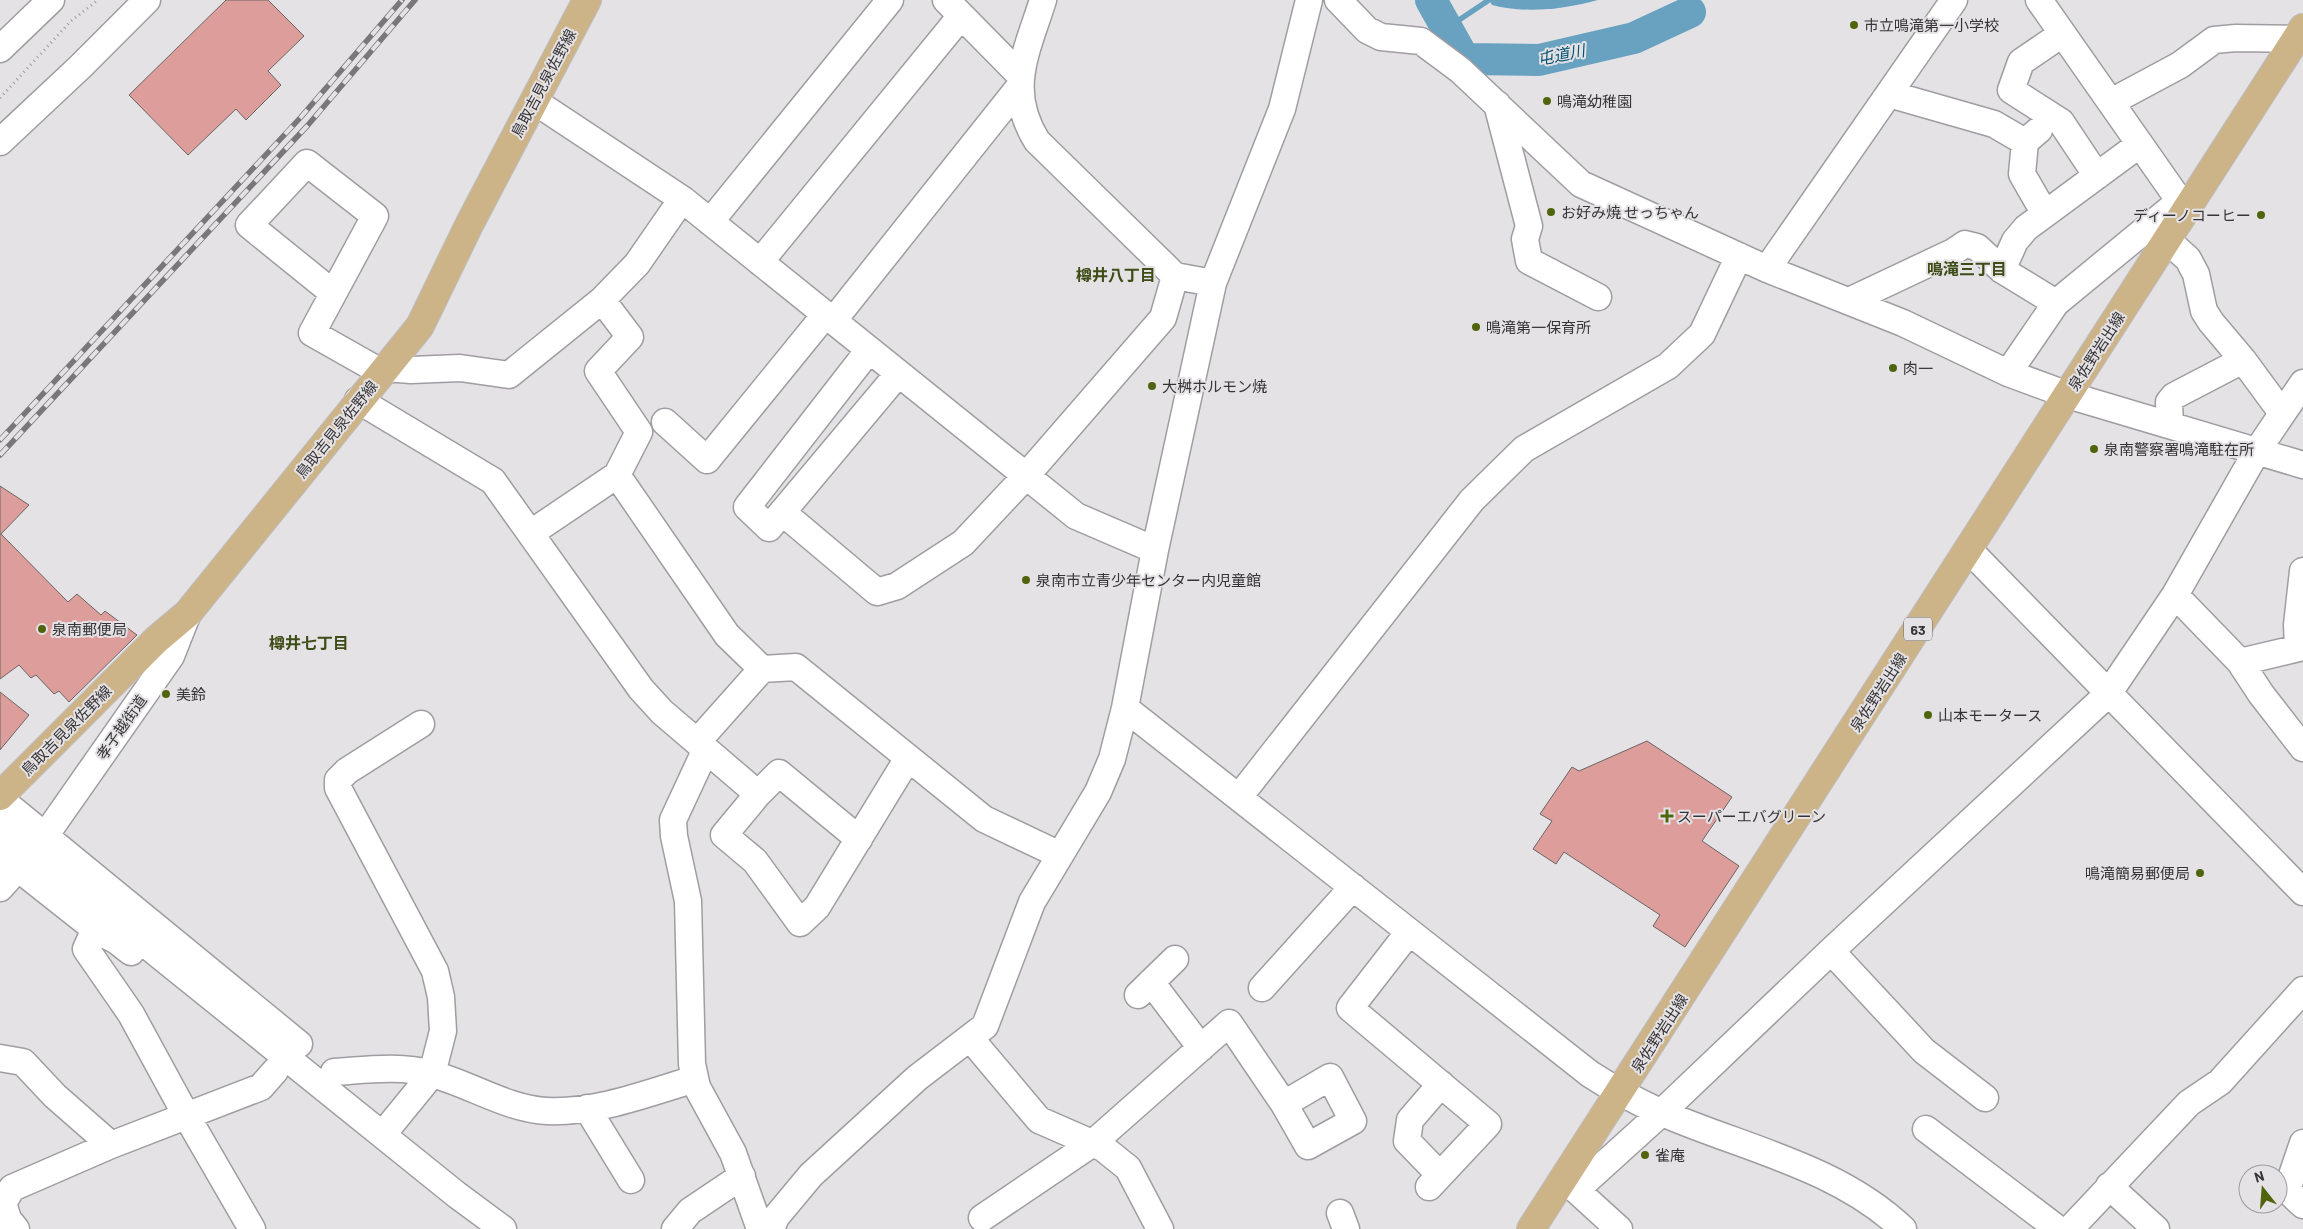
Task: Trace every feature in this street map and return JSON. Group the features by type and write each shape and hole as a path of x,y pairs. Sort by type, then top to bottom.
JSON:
{"main road":[{"name":"鳥取吉見泉佐野線","path":"0,798 156,640 188,613 358,400 420,326 587,0"},
{"name":"泉佐野岩出線","path":"1531,1229 1570,1184 1620,1093 2167,240 2183,205 2299,34"}],"street":[{"path":"0,50 51,0"},
{"path":"0,142 80,68 147,0"},
{"path":"710,222 890,0"},
{"path":"1043,0 1020,80 1020,94 1030,129 1037,141 1175,276 1214,283"},
{"path":"772,1229 782,1210 810,1175 917,1078 985,1026 1032,902 1098,792 1112,759 1125,708 1155,550 1214,283 1282,109 1310,0"},
{"path":"1338,0 1367,30 1381,38 1421,42 1460,70 1581,184 1767,269 1903,323 2008,373 2068,395 2303,466"},
{"path":"1767,269 1954,0"},
{"path":"2008,373 2056,303 2183,205 2039,0"},
{"path":"760,262 954,8 1020,80"},
{"path":"2062,34 2021,62 2011,90 2061,122 2098,176"},
{"path":"2110,102 2180,65 2214,40 2299,34"},
{"path":"665,422 707,460 829,318 1020,80"},
{"path":"1889,94 1994,124 2025,142"},
{"path":"534,101 682,199 1025,477 1076,516 1155,550"},
{"path":"1497,104 1529,226 1524,239 1529,261 1598,298"},
{"path":"2045,214 2022,174 2025,142 2056,118"},
{"path":"2002,270 2015,241 2026,228 2140,144"},
{"path":"333,293 249,225 307,163 375,216 312,333 383,370 460,368 509,375 602,300 637,264 682,199"},
{"path":"2167,240 2188,260 2196,274 2204,311 2211,322 2243,360 2282,413"},
{"path":"1849,302 1953,252 1964,244 1977,247 2002,270 2056,303"},
{"path":"1239,798 1472,500 1524,449 1668,366 1702,334 1739,256"},
{"path":"782,512 877,592 897,586 963,543 1025,477 1162,318 1175,276"},
{"path":"531,533 617,475 639,432 598,371 630,337 602,300"},
{"path":"869,350 747,507 769,528 898,374"},
{"path":"2170,425 2169,402 2174,396 2243,360"},
{"path":"1620,1229 1570,1184 1661,1113 1831,951 2108,694 2175,595 2257,451 2303,383"},
{"path":"358,400 493,481 641,689 662,712 758,794"},
{"path":"617,475 727,635 762,669 796,667 984,819 1060,854"},
{"path":"1969,550 2303,892"},
{"path":"2240,662 2300,648 2297,625 2303,571"},
{"path":"2175,595 2240,662 2261,694 2303,748"},
{"name":"孝子越街道","path":"44,836 171,656 188,613"},
{"path":"760,1229 734,1153 697,1087 695,1079 692,1055 688,901 674,836 673,820 701,746 762,669"},
{"path":"1125,708 1590,1074 1620,1093 1661,1113 1810,1169 1852,1192 1889,1225"},
{"path":"383,1134 432,1074 443,1031 441,996 435,971 338,788 338,780 347,771 421,724"},
{"path":"859,839 779,773 758,794 724,835 755,861 800,923 817,907 859,839 908,758"},
{"path":"0,798 334,1072 383,1134"},
{"path":"0,827 457,1195 502,1229"},
{"path":"0,888 9,861 94,929 117,941 318,1105 383,1134"},
{"path":"1262,988 1352,887"},
{"path":"94,929 86,949 131,1014 186,1115 252,1229"},
{"path":"1409,932 1350,1008 1441,1084 1488,1124 1434,1181 1407,1141 1410,1120 1441,1084"},
{"path":"1831,951 1924,1051 1984,1098"},
{"path":"1175,959 1145,989 1201,1048"},
{"path":"2070,1229 2189,1103 2220,1082 2303,990"},
{"path":"982,1218 1093,1143 1229,1024 1284,1104"},
{"path":"970,1038 1039,1120 1103,1148 1128,1168 1160,1229"},
{"path":"0,1058 23,1062 54,1096 111,1145"},
{"path":"334,1072 397,1069 432,1074 520,1106 547,1111 597,1107 695,1079"},
{"path":"16,1229 8,1219 3,1204 12,1188 111,1145 261,1087 275,1071"},
{"path":"587,1108 631,1180"},
{"path":"1926,1129 2058,1229"},
{"path":"2303,1143 2287,1190 2303,1205"},
{"path":"674,1229 690,1211 742,1176"},
{"path":"2109,1186 2156,1229"}],"path":[{"path":"0,98 71,21 98,0"}],"water":[{"path":"1489,0 1598,0 1559,8 1532,10 1492,5"}],"building":[{"path":"226,0 268,0 304,36 268,71 281,85 246,120 236,109 188,155 129,95"},
{"path":"0,486 29,505 1,534 68,602 77,594 101,615 105,611 137,635 69,702 59,691 54,694 36,675 31,678 19,665 0,679"},
{"path":"0,692 29,715 0,750"},
{"path":"1647,741 1732,797 1702,841 1739,866 1685,947 1653,926 1660,915 1564,852 1556,864 1533,849 1552,821 1540,814 1572,767 1579,771"}],"waterway":[{"name":"屯道川","path":"1431,0 1464,59 1539,60 1634,38 1690,12"},
{"path":"1447,28 1489,0"}],"railway":[{"path":"0,440 301,117 402,0"},
{"path":"0,455 308,125 415,0"}],"place":[{"name":"市立鳴滝第一小学校","path":"1854,25"},
{"name":"鳴滝幼稚園","path":"1547,101"},
{"name":"お好み焼 せっちゃん","path":"1551,212"},
{"name":"ディーノコーヒー","path":"2261,215"},
{"name":"鳴滝第一保育所","path":"1476,327"},
{"name":"肉一","path":"1893,368"},
{"name":"大桝ホルモン焼","path":"1152,386"},
{"name":"泉南警察署鳴滝駐在所","path":"2094,449"},
{"name":"泉南市立青少年センター内児童館","path":"1026,580"},
{"name":"泉南郵便局","path":"42,629"},
{"name":"美鈴","path":"166,694"},
{"name":"山本モータース","path":"1928,715"},
{"name":"スーパーエバグリーン","path":"1667,816"},
{"name":"鳴滝簡易郵便局","path":"2200,873"},
{"name":"雀庵","path":"1645,1155"}],"district":[{"name":"鳴滝三丁目","path":"1967,268"},
{"name":"樽井八丁目","path":"1116,274"},
{"name":"樽井七丁目","path":"309,642"}]}
